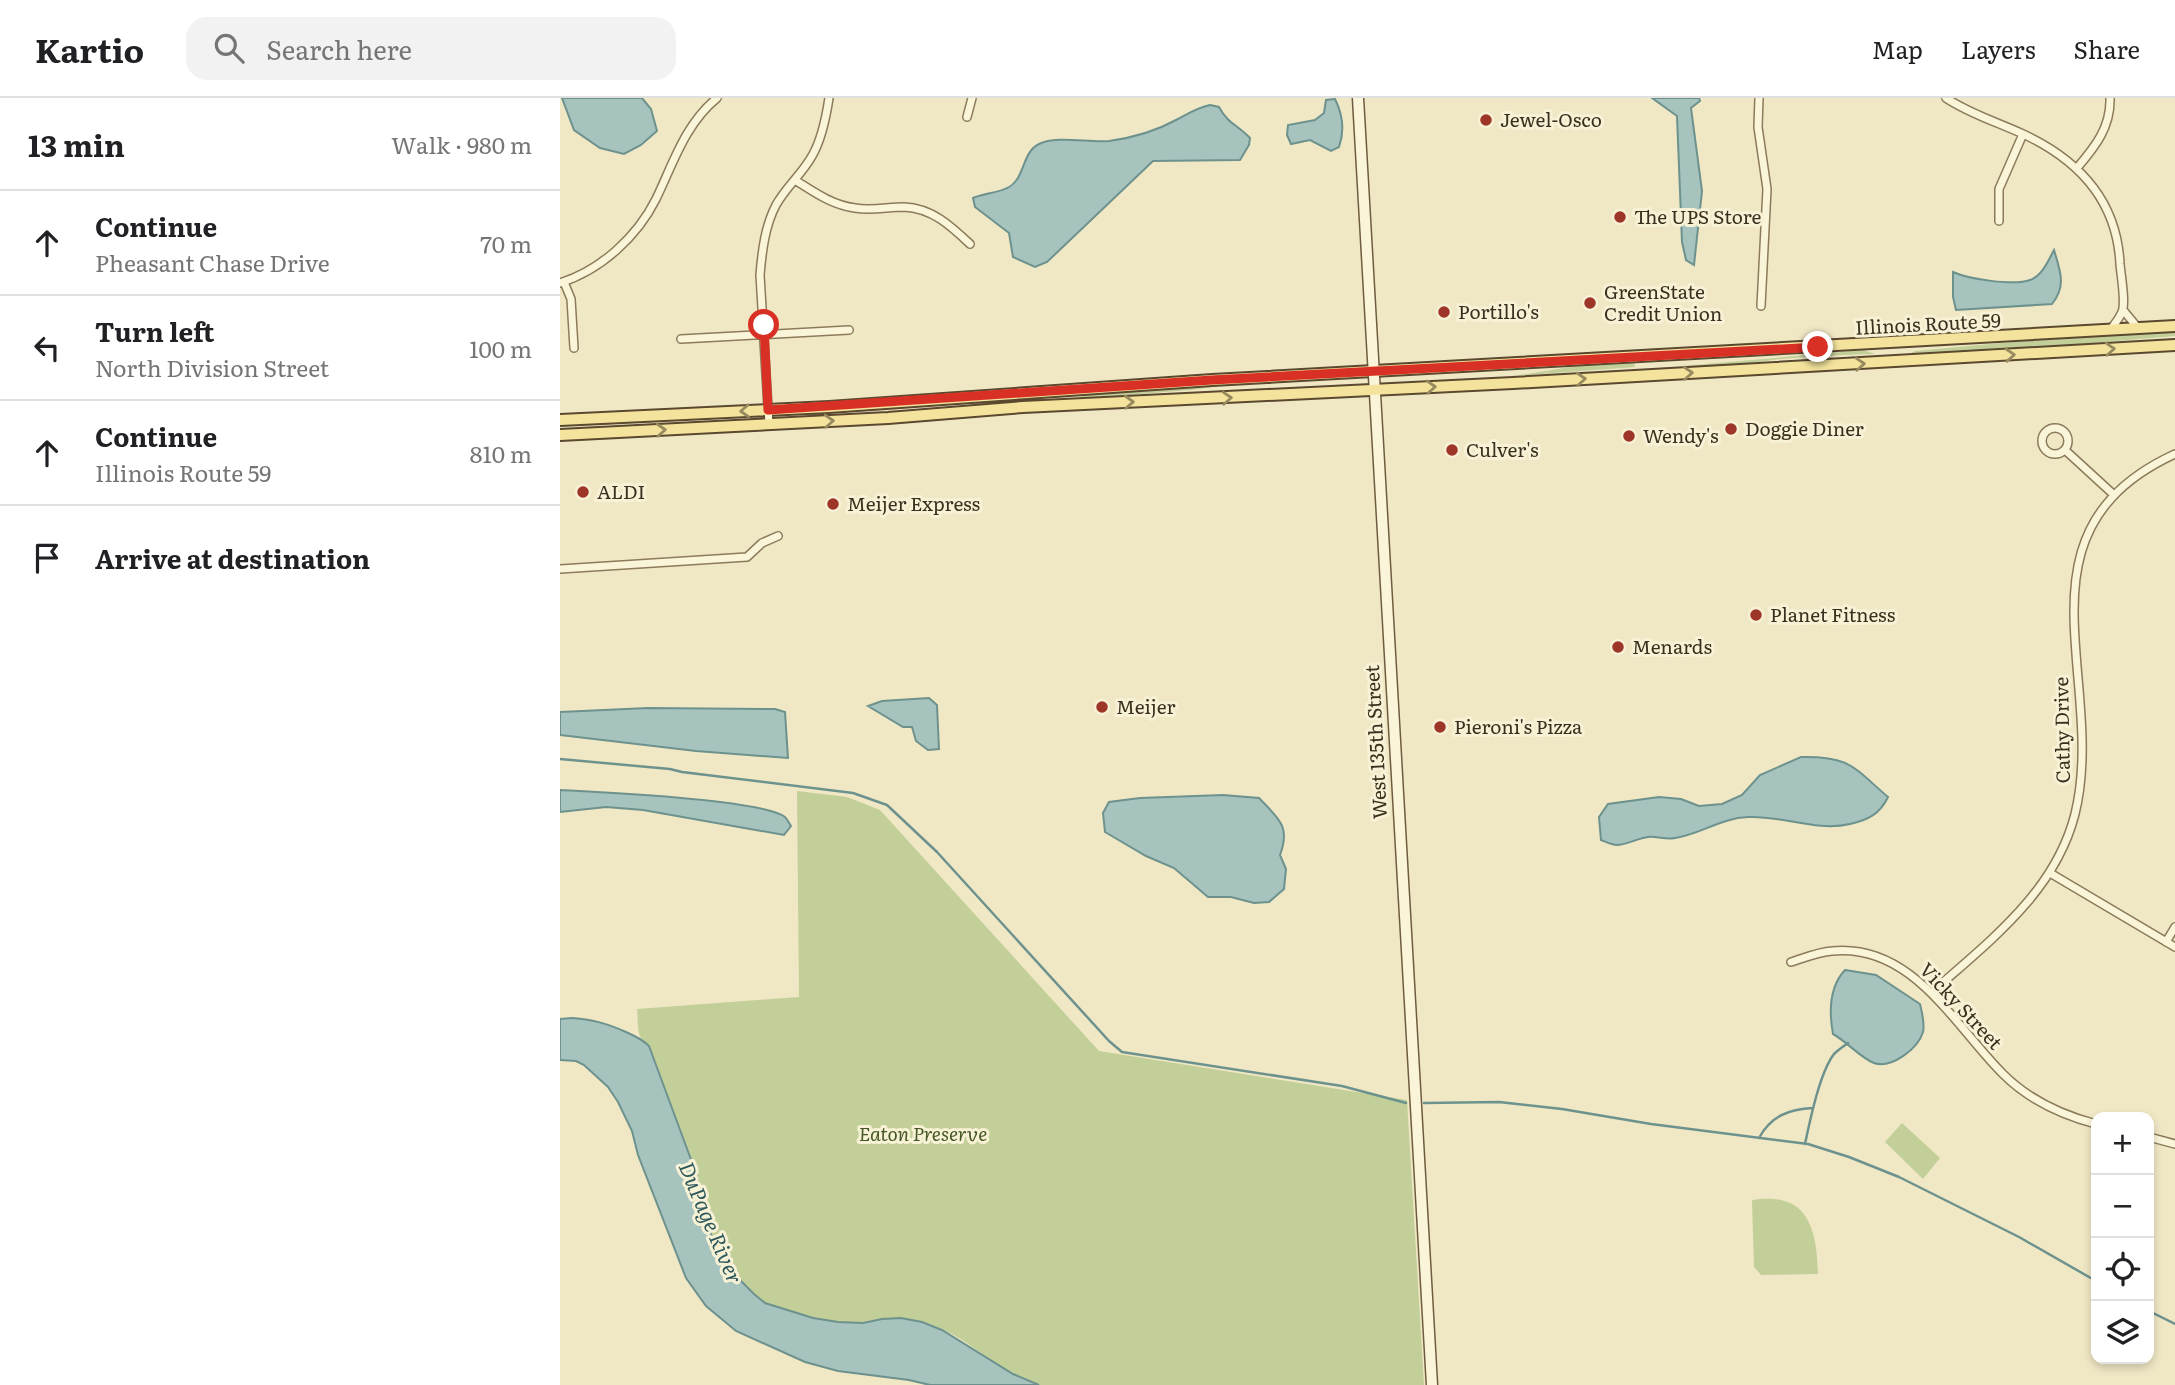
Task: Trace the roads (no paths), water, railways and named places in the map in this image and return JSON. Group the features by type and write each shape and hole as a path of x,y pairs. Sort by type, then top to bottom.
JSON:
{"main road":[{"name":"Illinois Route 59","path":"560,420 768,410 1084,388 2175,326"},
{"path":"1890,362 1896,343"},
{"name":"Illinois Route 59","path":"560,435 1059,405 2175,345"},
{"path":"1059,405 1084,388"}],"street":[{"path":"574,348 571,299 562,282 597,264 620,247 640,226 656,199 680,146 695,122 717,98"},
{"path":"769,424 760,275 766,231 776,205 813,155 824,125 829,98"},
{"path":"967,117 972,98"},
{"name":"West 135th Street","path":"1359,98 1432,1385"},
{"path":"1759,98 1758,127 1767,189 1761,306"},
{"path":"1946,98 1971,113 2050,148 2077,168 2097,192 2113,225 2120,253 2123,310 2110,330"},
{"path":"2077,168 2098,143 2107,124 2110,98"},
{"path":"1999,221 1999,189 2023,134"},
{"path":"795,180 824,198 854,208 906,207 926,211 947,222 970,244"},
{"path":"2123,310 2138,328"},
{"path":"681,339 849,330"},
{"path":"2065,450 2113,494"},
{"name":"Cathy Drive","path":"1931,993 2028,904 2050,873 2064,843 2080,787 2081,756 2073,599 2076,570 2083,544 2113,494 2136,475 2175,454"},
{"path":"560,569 747,557 762,543 778,536"},
{"path":"2050,873 2175,947"},
{"path":"2166,942 2175,927"},
{"name":"Vicky Street","path":"1791,962 1830,951 1868,952 1890,960 1911,974 1931,993 2004,1075 2059,1112 2091,1122"},
{"path":"2154,1139 2175,1144"}],"water":[{"path":"562,98 642,98 651,109 657,131 641,145 624,154 600,148 574,130"},
{"path":"1652,98 1699,98 1700,101 1691,108 1702,191 1694,265 1686,260 1682,242 1677,116"},
{"path":"1335,99 1342,123 1339,147 1331,151 1310,140 1291,144 1287,135 1288,125 1315,120 1324,113 1326,100"},
{"path":"1210,105 1219,107 1230,121 1250,138 1240,160 1153,161 1047,262 1035,267 1013,257 1009,233 975,207 973,198 1005,189 1014,183 1029,153 1039,144 1054,140 1109,141 1126,138 1160,128 1196,109"},
{"path":"2054,250 2061,284 2052,304 1956,310 1953,272 1991,281 2023,282 2038,275"},
{"path":"929,698 937,705 939,749 928,750 916,741 912,727 903,727 868,706 882,701"},
{"path":"648,708 775,709 785,712 788,758 696,751 560,735 560,712"},
{"path":"1801,757 1830,759 1850,765 1888,797 1881,808 1868,818 1837,826 1748,817 1729,820 1675,838 1648,837 1617,845 1601,840 1599,817 1608,804 1659,797 1681,799 1699,806 1722,804 1742,795 1760,775"},
{"path":"560,790 745,805 785,817 791,826 784,835 643,810 606,807 560,812"},
{"path":"1223,795 1259,798 1281,823 1284,837 1280,855 1286,869 1284,889 1269,902 1254,903 1231,897 1208,897 1174,868 1146,856 1105,832 1103,813 1109,802"},
{"path":"1845,970 1876,975 1920,1004 1923,1032 1910,1051 1888,1063 1874,1063 1833,1034 1833,992"},
{"path":"572,1018 612,1026 649,1046 696,1173 714,1243 728,1268 765,1303 813,1318 838,1322 863,1323 901,1318 922,1322 942,1330 1013,1374 1039,1385 930,1385 838,1371 805,1362 736,1331 706,1306 686,1278 638,1155 632,1131 618,1102 608,1087 584,1065 576,1061 560,1060 560,1019"}],"waterway":[{"path":"560,759 670,769 853,793 887,805 937,852 1122,1052 1342,1086 1406,1103"},
{"path":"1805,1144 1824,1072 1834,1054 1848,1043"},
{"path":"1424,1103 1499,1102 1808,1144 1899,1177 2019,1237 2091,1278"},
{"path":"1759,1138 1769,1124 1782,1115 1813,1108"},
{"path":"2154,1314 2175,1324"}],"place":[{"name":"Jewel-Osco","path":"1486,120"},
{"name":"The UPS Store","path":"1620,217"},
{"name":"GreenState Credit Union","path":"1590,303"},
{"name":"Portillo's","path":"1444,312"},
{"name":"Doggie Diner","path":"1731,429"},
{"name":"Wendy's","path":"1629,436"},
{"name":"Culver's","path":"1452,450"},
{"name":"ALDI","path":"583,492"},
{"name":"Meijer Express","path":"833,504"},
{"name":"Planet Fitness","path":"1756,615"},
{"name":"Menards","path":"1618,647"},
{"name":"Meijer","path":"1102,707"},
{"name":"Pieroni's Pizza","path":"1440,727"}],"park label":[{"name":"Eaton Preserve","path":"923,1134"}],"water label":[{"name":"DuPage River","path":"710,1223"}]}
